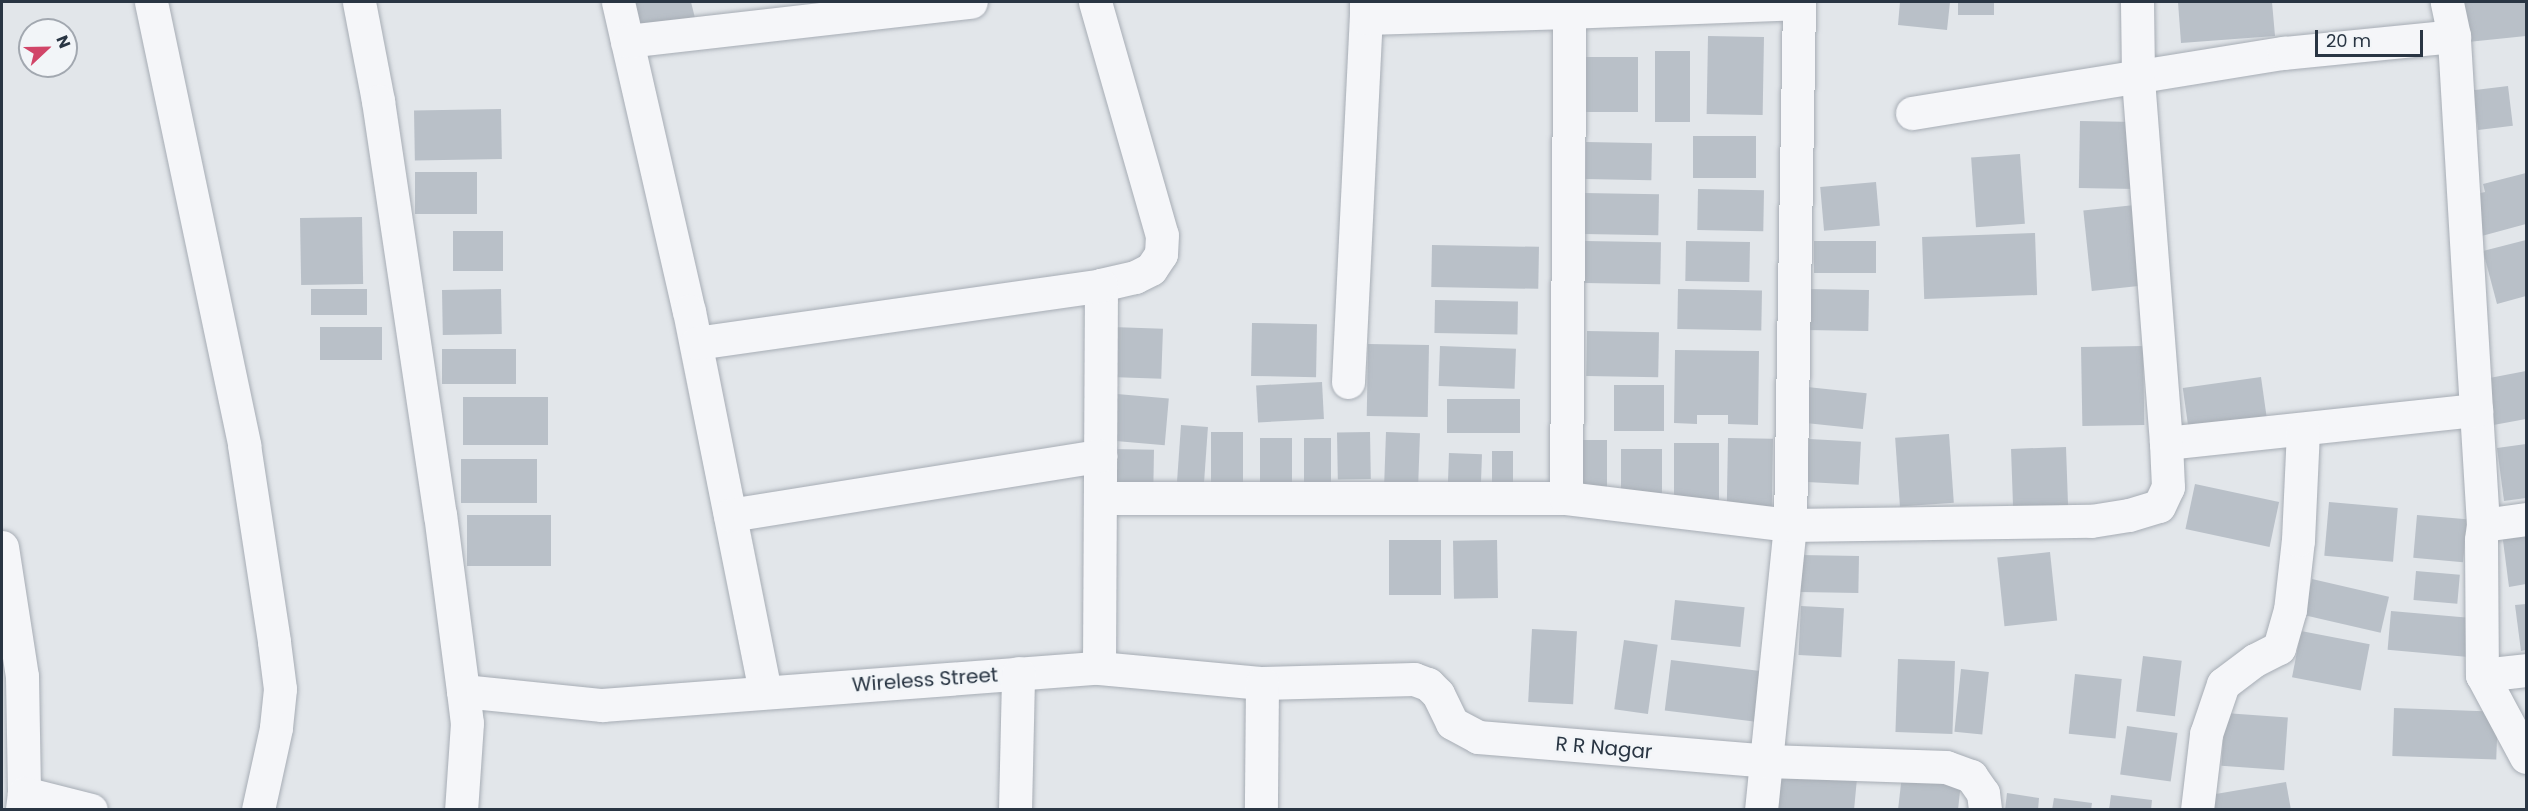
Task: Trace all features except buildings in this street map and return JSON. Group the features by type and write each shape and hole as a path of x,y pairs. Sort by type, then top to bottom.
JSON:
{"street":[{"path":"151,2 244,445 274,642 280,689 258,810"},
{"path":"358,2 380,113 440,514 463,691 467,723 461,810"},
{"path":"618,2 696,343 765,691"},
{"path":"627,41 833,9 971,2"},
{"path":"696,343 1101,285 1135,277 1151,269 1161,254 1162,234 1095,2"},
{"path":"1100,498 1566,498 1790,525 2091,521 2129,515 2159,506 2168,487 2138,75 2137,2"},
{"path":"2447,2 2454,36 2483,525 2482,675 2526,757"},
{"path":"1348,382 1366,10 1569,12 1799,3 1790,525 1761,810"},
{"path":"1566,498 1569,12"},
{"path":"1912,113 2284,53 2454,36"},
{"path":"1099,668 1101,285"},
{"path":"2166,442 2303,430 2476,410"},
{"path":"2197,810 2206,734 2223,684 2255,660 2279,648 2282,639 2290,610 2298,540 2303,430"},
{"path":"730,515 1100,456"},
{"path":"2483,525 2526,519"},
{"path":"2,547 22,676 23,801 91,810"},
{"name":"Wireless Street","path":"463,691 602,705 765,691 1099,668 1262,683"},
{"path":"2482,675 2526,670"},
{"path":"1015,810 1018,673"},
{"name":"R R Nagar","path":"1262,683 1414,679 1428,684 1438,694 1452,723 1478,737 1767,761 1946,767 1971,776 1983,793 1985,810"},
{"path":"1261,810 1262,683"}]}
